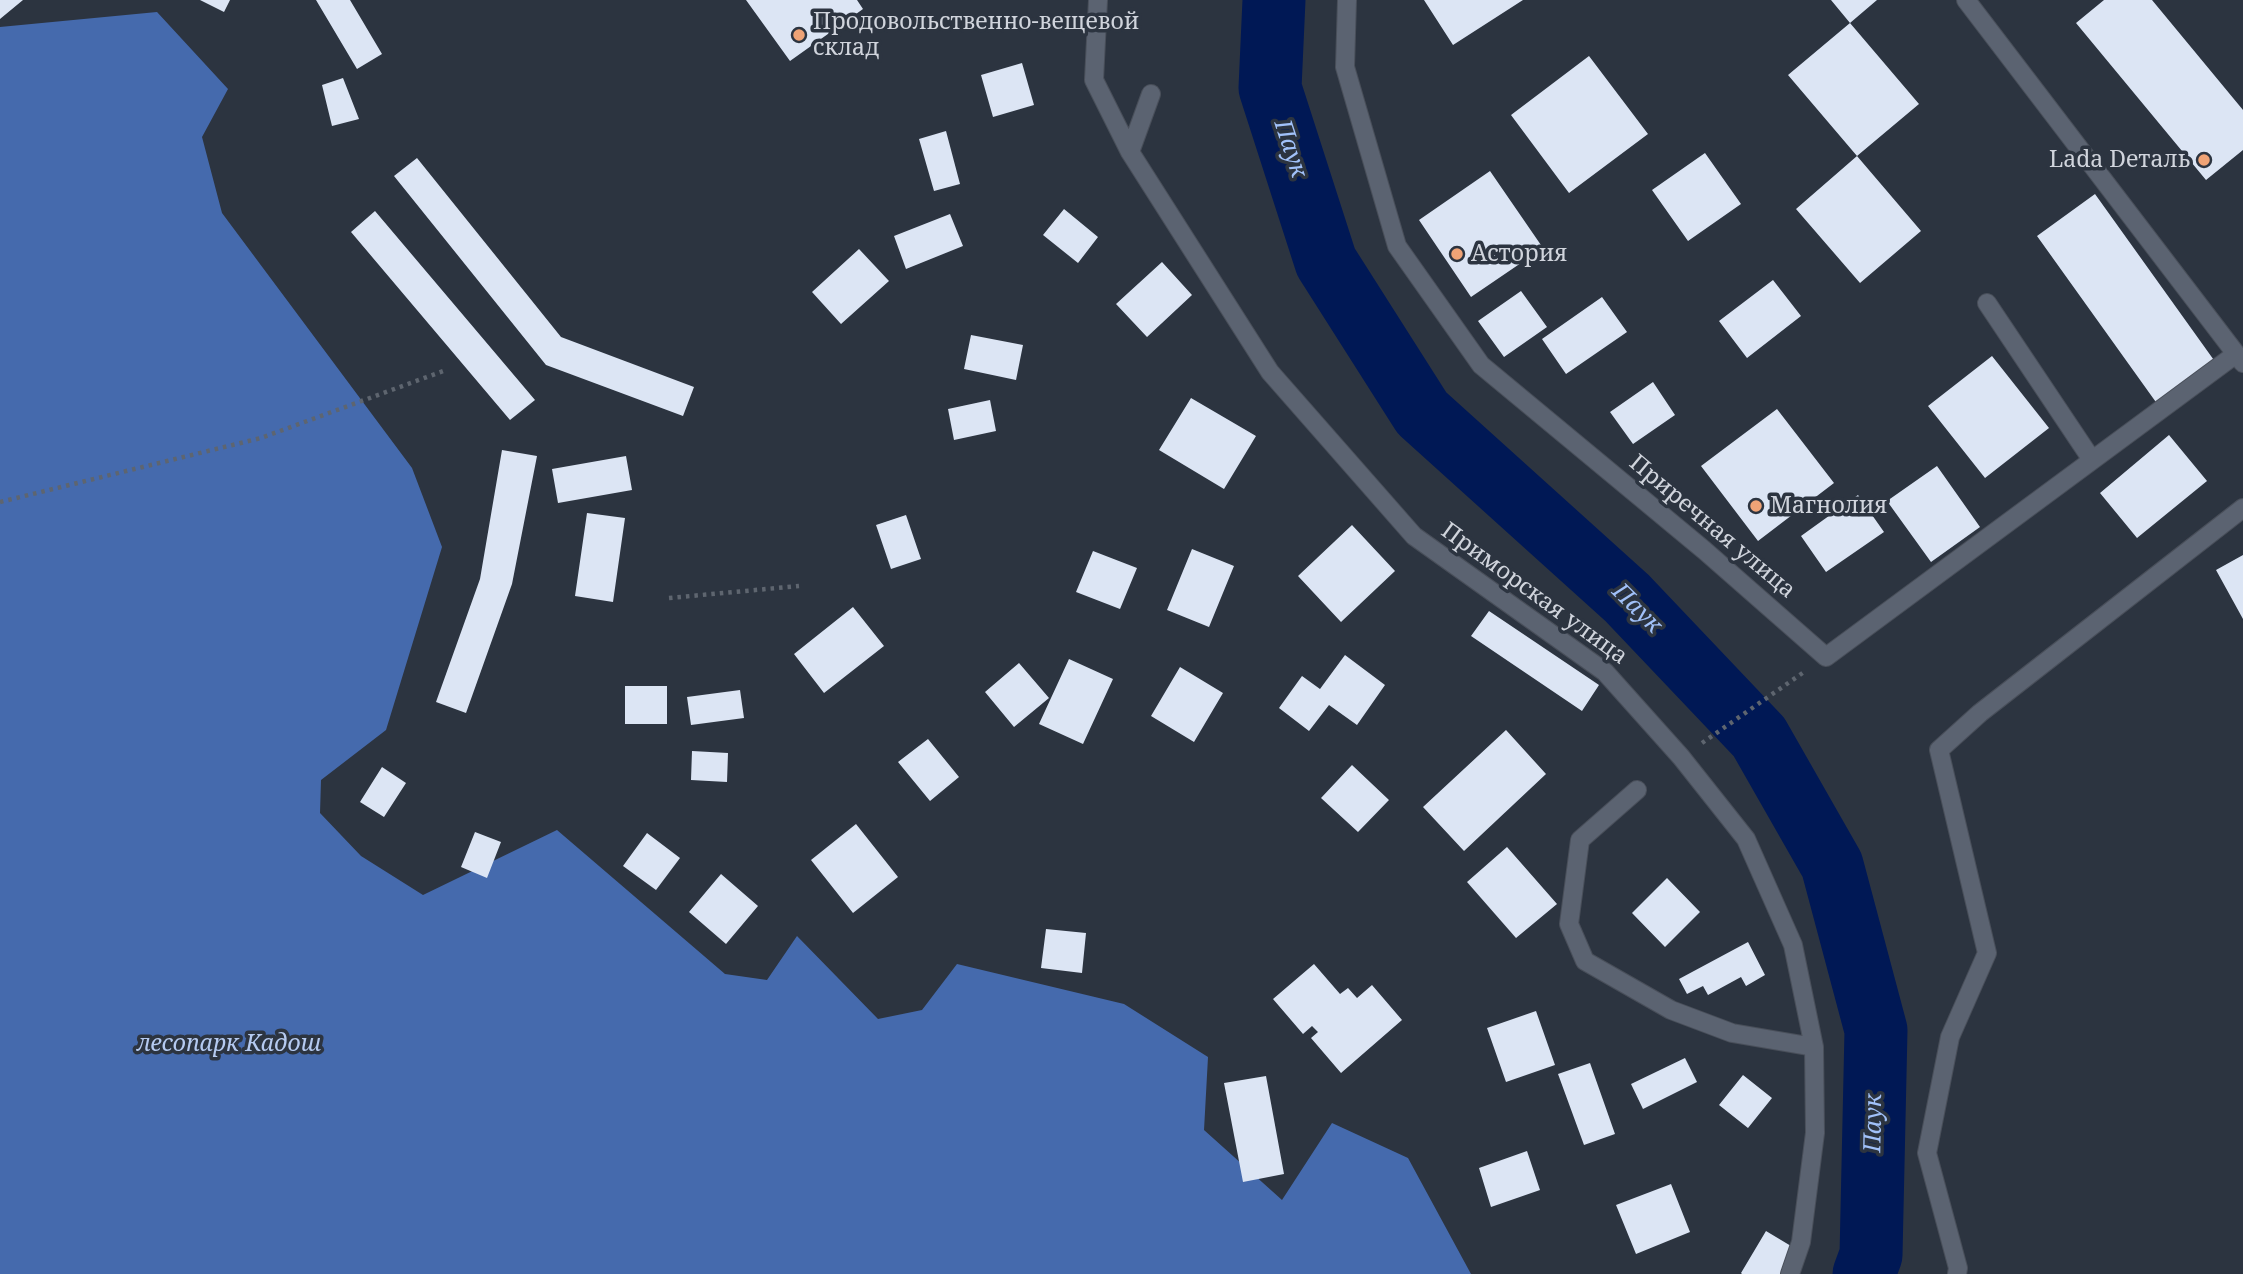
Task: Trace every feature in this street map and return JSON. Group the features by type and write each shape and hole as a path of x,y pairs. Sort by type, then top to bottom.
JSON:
{"street":[{"name":"Приморская улица","path":"1098,0 1094,80 1130,152 1270,372 1414,536 1605,672 1681,757 1746,839 1793,945 1814,1047 1815,1133 1801,1242 1790,1274"},
{"name":"Приречная улица","path":"1347,0 1345,67 1397,246 1481,365 1704,550 1826,657"},
{"path":"1826,657 2092,460 2239,359 1966,0"},
{"path":"1130,152 1151,94"},
{"path":"1987,303 2092,460"},
{"path":"1957,1274 1958,1268 1927,1153 1950,1037 1987,953 1940,750 1980,713 2243,508"},
{"path":"1637,790 1580,840 1569,924 1585,961 1671,1010 1732,1033 1814,1047"}],"path":[{"path":"0,502 261,438 446,370"},
{"path":"669,598 799,586"},
{"path":"1681,757 1826,657"}],"green space":[{"name":"лесопарк Кадош","path":"157,12 228,89 202,137 222,213 412,468 442,547 386,730 321,780 320,813 361,856 423,895 557,830 725,974 767,980 797,936 878,1019 922,1010 957,964 1124,1004 1208,1057 1204,1130 1282,1200 1332,1123 1408,1158 1471,1274 0,1274 0,27"}],"building":[{"path":"0,0 23,0 0,19"},
{"path":"200,0 230,0 224,12"},
{"path":"316,0 350,0 382,54 357,69"},
{"name":"Продовольственно-вещевой склад","path":"746,0 857,0 863,9 790,61"},
{"path":"1424,0 1523,0 1453,45"},
{"path":"1831,0 1877,0 1850,23"},
{"path":"2104,0 2152,0 2243,110 2243,150 2206,180 2076,23"},
{"path":"1850,23 1919,104 1857,156 1788,75"},
{"path":"1589,56 1648,134 1569,193 1511,115"},
{"path":"1022,63 1034,105 993,117 981,75"},
{"path":"343,78 359,119 332,126 322,85"},
{"path":"946,131 960,184 934,191 919,139"},
{"path":"1705,153 1741,204 1688,241 1652,190"},
{"path":"1857,156 1921,231 1860,283 1796,209"},
{"path":"417,158 561,337 694,387 683,416 546,365 394,176"},
{"name":"Астория","path":"1490,171 1543,248 1471,297 1419,220"},
{"path":"2095,194 2221,370 2163,412 2037,236"},
{"path":"1064,209 1098,237 1078,263 1043,235"},
{"path":"375,211 535,400 510,420 351,232"},
{"path":"950,214 963,246 906,269 894,236"},
{"path":"859,249 889,281 841,324 812,292"},
{"path":"1162,262 1192,295 1147,337 1116,304"},
{"path":"1773,280 1801,316 1747,358 1719,321"},
{"path":"1521,291 1547,327 1504,357 1478,321"},
{"path":"1602,297 1627,332 1566,374 1542,339"},
{"path":"971,335 1023,345 1016,380 964,369"},
{"path":"1992,356 2049,428 1985,478 1928,406"},
{"path":"1653,382 1675,415 1633,444 1610,412"},
{"path":"1191,398 1256,436 1224,489 1159,450"},
{"path":"990,400 996,431 954,440 948,409"},
{"name":"Магнолия","path":"1777,409 1834,483 1758,541 1701,466"},
{"path":"2169,435 2207,481 2137,538 2100,493"},
{"path":"502,450 537,456 512,584 466,713 436,702 480,579"},
{"path":"626,456 632,490 558,503 552,469"},
{"path":"1937,466 1980,527 1931,562 1887,501"},
{"path":"1858,495 1884,532 1826,572 1801,536"},
{"path":"587,513 625,518 613,602 575,596"},
{"path":"906,515 921,559 891,569 876,525"},
{"path":"1352,525 1395,571 1341,622 1298,576"},
{"path":"1192,549 1234,566 1209,627 1167,610"},
{"path":"1093,551 1137,568 1120,609 1076,592"},
{"path":"2243,555 2243,619 2216,570"},
{"path":"853,607 884,646 824,693 794,654"},
{"path":"1489,611 1599,685 1582,711 1471,636"},
{"path":"1345,655 1385,685 1357,725 1329,705 1309,731 1279,708 1302,676 1320,689"},
{"path":"1069,659 1113,679 1083,744 1039,724"},
{"path":"1019,663 1049,698 1014,727 985,692"},
{"path":"1180,667 1223,693 1194,742 1151,716"},
{"path":"625,686 667,686 667,724 625,724"},
{"path":"740,690 744,718 691,725 687,697"},
{"path":"1506,730 1546,774 1464,851 1423,807"},
{"path":"928,739 959,777 930,801 898,762"},
{"path":"692,751 728,753 727,782 691,780"},
{"path":"1352,765 1389,800 1358,832 1321,798"},
{"path":"382,767 406,783 384,817 360,802"},
{"path":"856,824 898,877 853,913 811,860"},
{"path":"475,832 501,842 487,878 461,867"},
{"path":"647,833 680,858 656,890 623,866"},
{"path":"1507,847 1557,904 1516,938 1467,882"},
{"path":"721,874 758,906 726,944 689,912"},
{"path":"1667,878 1700,912 1665,947 1632,913"},
{"path":"1046,929 1086,933 1082,973 1041,968"},
{"path":"1748,942 1765,975 1746,986 1741,977 1708,995 1703,986 1687,994 1679,979"},
{"path":"1314,964 1340,994 1348,988 1357,998 1372,985 1402,1020 1341,1073 1311,1038 1318,1032 1312,1026 1303,1034 1273,999"},
{"path":"1536,1011 1555,1065 1506,1082 1487,1028"},
{"path":"1685,1058 1697,1082 1643,1109 1631,1084"},
{"path":"1590,1063 1615,1134 1584,1145 1558,1074"},
{"path":"1743,1075 1772,1098 1748,1128 1719,1105"},
{"path":"1266,1076 1284,1174 1243,1182 1224,1083"},
{"path":"1527,1151 1540,1190 1491,1207 1479,1168"},
{"path":"1671,1184 1690,1232 1636,1254 1616,1205"},
{"path":"1766,1231 1796,1249 1781,1274 1742,1274 1741,1273"}],"waterway":[{"name":"Паук","path":"1274,0 1270,88 1326,262 1422,413 1627,598 1759,737 1832,865 1876,1030 1871,1255 1864,1274"}],"place":[{"name":"Продовольственно-вещевой склад","path":"799,35"},
{"name":"Lada Dеталь","path":"2204,160"},
{"name":"Астория","path":"1457,254"},
{"name":"Магнолия","path":"1756,506"}]}
